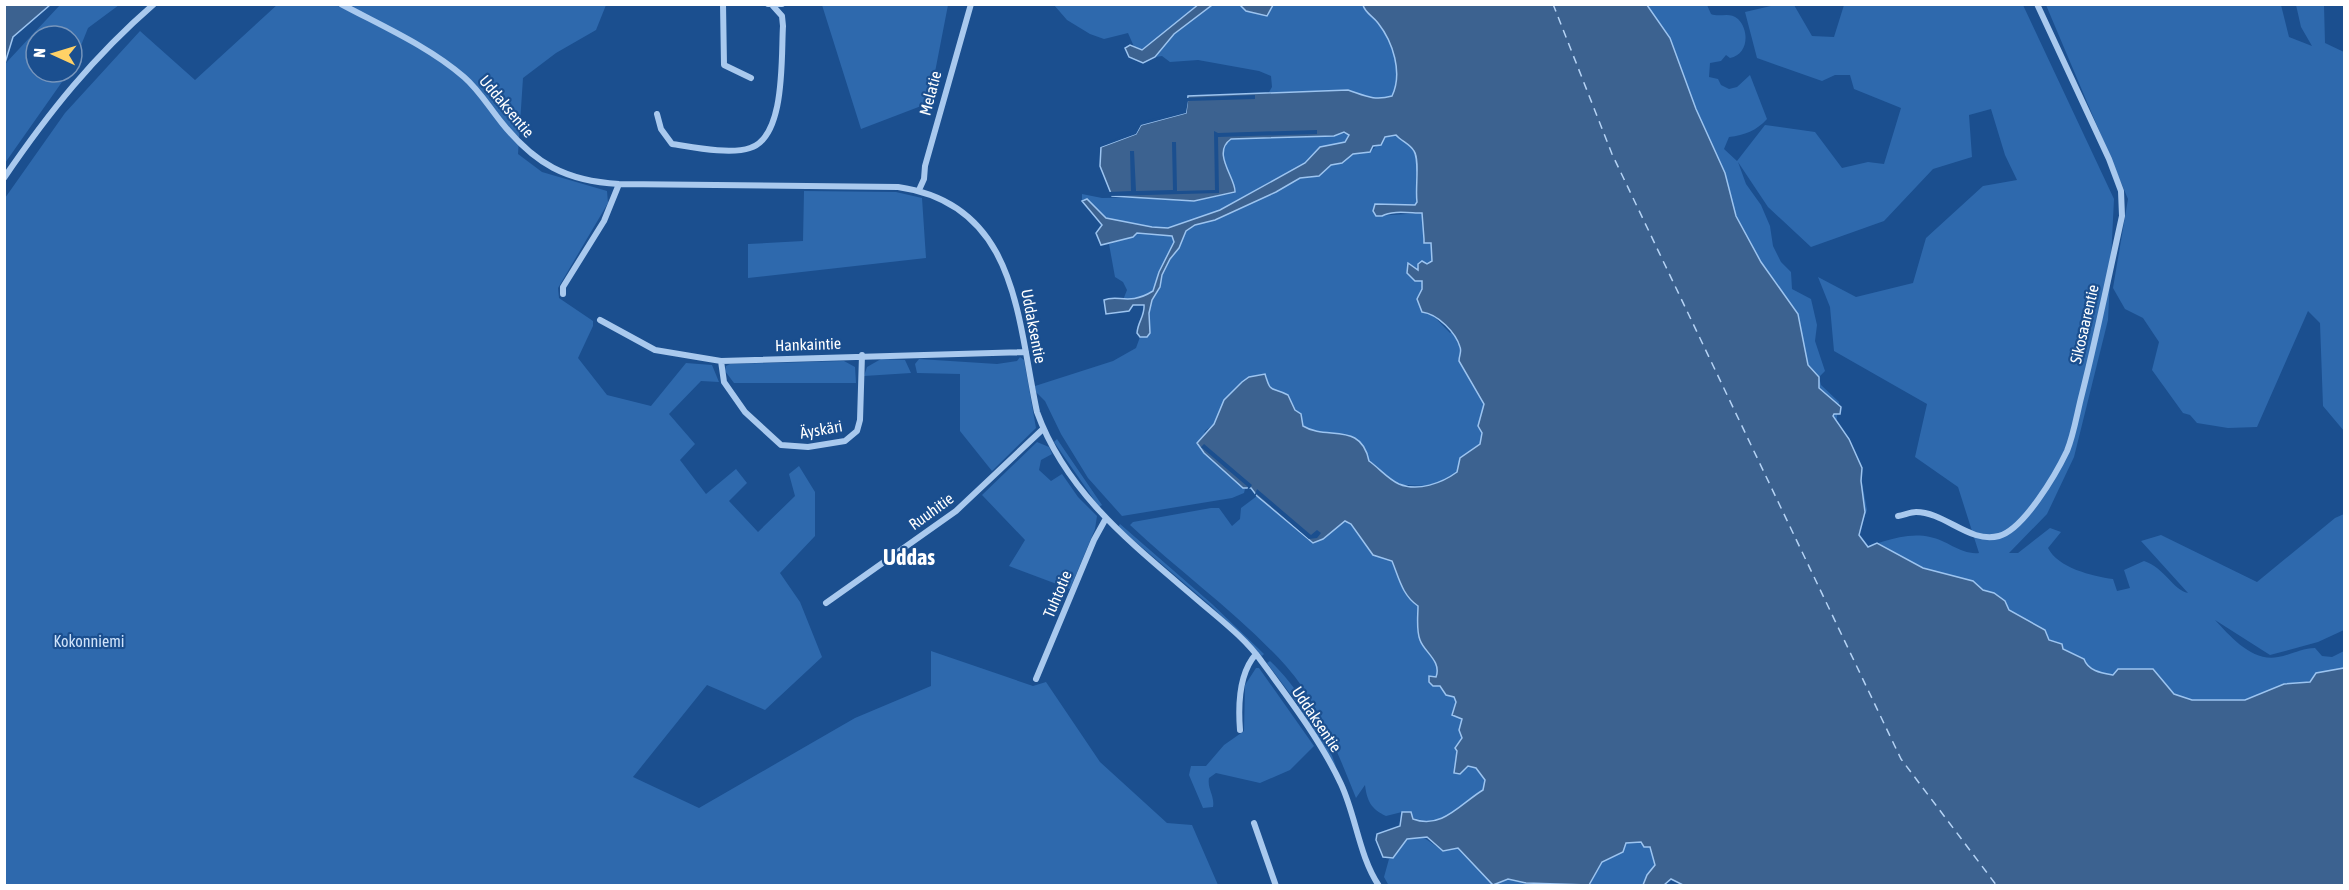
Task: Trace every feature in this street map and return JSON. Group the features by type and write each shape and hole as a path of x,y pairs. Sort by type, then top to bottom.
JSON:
{"street":[{"path":"4,178 67,90 93,60 154,4"},
{"name":"Uddaksentie","path":"341,4 451,66 479,91 521,145 555,171 596,183 811,184 919,190 963,213 989,240 1011,283 1037,412 1043,429 1071,475 1105,520 1256,654 1332,766 1347,798 1372,872 1379,885"},
{"path":"723,4 724,65 751,78"},
{"path":"771,5 782,4"},
{"name":"Melatie","path":"919,190 924,179 925,166 960,36 971,4"},
{"name":"Sikosaarentie","path":"1898,516 1916,512 1928,514 1970,532 2000,536 2014,527 2035,504 2068,450 2092,356 2122,216 2122,202 2109,159 2037,4"},
{"path":"657,114 661,129 672,144 722,150 750,148 759,142 773,124 778,107 783,26 782,16 771,5"},
{"path":"563,294 563,287 609,210 619,184"},
{"name":"Hankaintie","path":"600,320 655,350 721,361 862,355 1026,352"},
{"name":"Äyskäri","path":"721,361 724,382 745,412 781,445 808,447 845,441 857,431 860,420 862,355"},
{"name":"Ruuhitie","path":"826,603 956,511 1043,429"},
{"name":"Tuhtotie","path":"1036,679 1094,540 1105,520"},
{"path":"1240,730 1241,689 1248,667 1256,654"},
{"path":"1254,823 1276,885"}],"green space":[{"name":"Kokonniemi","path":"278,4 606,5 596,30 556,53 523,78 518,154 542,172 607,191 608,203 558,288 559,298 593,321 593,326 578,358 607,395 651,406 686,363 712,365 719,382 701,381 669,414 695,444 680,460 706,494 736,469 747,483 729,501 758,532 795,496 789,474 799,466 815,492 815,536 780,573 800,602 822,657 765,710 707,685 633,777 699,808 855,718 931,686 931,651 1033,686 1046,682 1100,762 1167,823 1192,825 1218,885 5,886 5,198 65,113 140,31 195,80"},
{"path":"60,5 119,5 88,28 84,38 84,24 42,24"},
{"path":"822,5 948,5 929,103 861,129"},
{"path":"1054,5 1199,5 1142,50 1135,49 1128,33 1104,39 1090,34 1067,20"},
{"path":"1212,5 1371,5 1381,14 1404,82 1387,103 1268,94 1272,87 1271,76 1259,71 1198,60 1170,62 1162,56 1155,57 1174,34"},
{"path":"1421,5 1707,5 1711,14 1731,15 1738,19 1745,36 1744,48 1736,56 1730,58 1726,55 1721,61 1710,63 1709,77 1718,79 1721,85 1729,89 1737,87 1750,75 1767,119 1750,132 1729,137 1724,149 1737,161 1765,125 1815,132 1842,168 1868,162 1884,164 1901,108 1854,89 1850,75 1835,75 1822,81 1757,58 1745,12 1775,5 1794,5 1812,36 1834,37 1844,5 2023,5 2114,199 2108,320 2074,457 2047,514 2009,553 2018,553 2050,528 2061,532 2048,548 2059,561 2076,570 2113,579 2117,591 2130,588 2124,570 2144,561 2158,569 2178,588 2188,593 2141,541 2161,535 2257,582 2335,518 2344,514 2344,630 2318,642 2270,655 2215,620 2243,647 2259,656 2278,657 2315,648 2322,656 2332,657 2344,651 2344,823 1728,695","holes":["1991,109 2005,155 2017,180 1983,186 1926,238 1913,283 1856,297 1818,277 1830,307 1834,351 1927,404 1915,457 1958,487 1979,553 1966,552 1936,539 1920,536 1900,537 1851,552 1867,510 1858,460 1835,431 1839,402 1821,385 1819,377 1825,371 1815,341 1817,325 1811,299 1792,289 1791,272 1781,262 1773,246 1770,226 1761,205 1746,184 1738,162 1768,207 1811,247 1884,221 1933,169 1972,157 1969,115"]},
{"path":"2046,5 2281,5 2289,37 2312,46 2301,27 2296,5 2324,5 2325,43 2344,52 2344,431 2323,406 2320,323 2308,311 2257,427 2228,428 2197,423 2190,415 2183,413 2152,370 2159,342 2143,318 2125,309 2113,288 2128,199"},
{"path":"24,44 24,84 61,84 5,163 5,64"},
{"path":"1339,132 1349,135 1345,142 1320,147 1305,163 1220,210 1168,228 1106,218 1084,199 1082,201 1082,194 1102,198 1159,197 1194,201 1234,193 1235,188 1228,177 1223,156 1224,149 1231,139 1334,136"},
{"path":"1396,135 1420,142 1434,205 1373,208 1376,216 1422,213 1447,251 1415,270 1415,281 1422,281 1423,285 1417,299 1450,333 1502,289 1480,444 1469,454 1458,472 1445,481 1425,486 1390,484 1303,426 1301,414 1281,393 1270,390 1267,386 1267,376 1247,381 1230,395 1214,424 1205,431 1200,449 1245,489 1244,493 1232,498 1122,516 1088,478 1061,434 1045,401 1036,392 1035,386 1113,361 1136,348 1140,337 1147,337 1150,333 1149,313 1152,300 1160,287 1162,275 1179,248 1186,231 1276,192 1300,178 1319,176 1331,165 1342,163 1353,153 1370,152 1385,138"},
{"path":"804,191 896,192 922,198 926,258 748,278 748,244 803,241"},
{"path":"1137,233 1172,236 1175,242 1159,272 1153,291 1142,298 1123,300 1127,290 1123,282 1115,277 1109,244 1133,237"},
{"path":"1020,357 1024,360 1036,428 992,471 960,431 960,374 917,373 915,364 919,359 997,364 1017,361"},
{"path":"881,359 905,360 911,373 864,376 867,367"},
{"path":"844,361 855,367 856,383 734,383 725,371 726,366 730,364"},
{"path":"1057,439 1102,505 1099,507 1054,442"},
{"path":"1037,442 1049,447 1052,454 1041,460 1039,470 1051,481 1062,474 1078,497 1097,516 1095,529 1070,589 1009,566 1025,540 982,495"},
{"path":"1257,496 1308,540 1323,539 1338,524 1354,518 1427,587 1456,702 1452,714 1462,718 1462,737 1455,747 1457,751 1454,772 1468,765 1476,768 1485,780 1483,790 1446,816 1426,821 1402,812 1386,816 1371,804 1365,785 1356,798 1334,746 1308,695 1286,666 1249,629 1130,525 1133,522 1219,508 1232,526 1240,519 1241,508"},
{"path":"1120,524 1212,604 1264,654 1262,656 1211,606 1118,527"},
{"path":"1270,661 1290,683 1309,710 1325,739 1336,767 1294,699 1267,663"},
{"path":"1256,668 1259,668 1314,746 1290,770 1260,783 1216,773 1209,778 1213,807 1203,808 1189,775 1191,766 1206,766 1224,745 1244,731 1245,685"},
{"path":"1423,837 1443,851 1458,848 1497,884 1508,879 1526,883 1561,882 1568,885 1389,886 1384,877 1389,859 1393,858 1407,839"},
{"path":"1634,841 1650,847 1655,865 1643,885 1589,886 1602,862 1623,852 1626,843"}],"shaded area":[{"path":"5,4 50,5 28,24 24,24 24,27 13,37 5,63"},
{"path":"1199,4 1212,5 1174,34 1155,57 1143,63 1129,57 1125,48 1130,45 1142,50"},
{"path":"1240,5 1273,5 1267,16 1246,11"},
{"path":"1363,5 1647,5 1670,38 1696,109 1725,173 1736,216 1761,262 1798,314 1808,365 1819,377 1819,388 1841,407 1840,414 1833,416 1849,439 1862,468 1861,481 1865,512 1859,535 1868,547 1877,543 1923,568 1973,581 1983,590 1994,593 2005,601 2009,610 2045,630 2049,640 2062,644 2063,649 2084,659 2096,671 2113,675 2118,669 2153,669 2174,694 2192,700 2245,700 2284,684 2310,682 2316,673 2344,668 2344,885 1685,886 1671,879 1664,885 1643,885 1655,865 1650,847 1644,847 1641,842 1626,843 1623,852 1602,862 1589,885 1526,883 1508,879 1493,885 1458,848 1443,851 1427,837 1407,839 1393,858 1383,857 1376,840 1377,834 1400,826 1402,812 1411,812 1413,819 1423,821 1442,818 1483,790 1485,780 1476,768 1468,766 1460,774 1454,773 1457,751 1455,748 1462,738 1459,730 1462,719 1452,715 1456,702 1454,697 1446,695 1440,686 1433,686 1429,682 1429,676 1436,677 1437,666 1419,636 1418,606 1408,597 1392,561 1373,555 1351,524 1345,521 1323,539 1313,543 1257,496 1251,488 1243,488 1204,453 1197,443 1214,424 1224,400 1249,377 1265,374 1272,389 1288,395 1295,410 1301,414 1303,426 1312,430 1351,436 1365,449 1369,461 1399,484 1422,487 1444,480 1457,472 1460,458 1480,444 1482,433 1478,426 1484,404 1459,361 1461,350 1458,342 1440,320 1422,312 1417,299 1422,289 1422,281 1415,281 1407,273 1408,263 1418,270 1418,264 1422,261 1427,264 1432,261 1431,243 1424,243 1422,213 1396,212 1376,216 1373,211 1375,204 1415,205 1417,202 1416,155 1410,146 1396,135 1385,137 1381,145 1373,146 1370,152 1353,154 1342,163 1331,165 1319,176 1300,178 1276,192 1215,220 1195,225 1186,231 1179,248 1162,275 1160,287 1152,300 1149,313 1150,333 1147,337 1140,337 1137,333 1144,305 1133,305 1129,311 1106,314 1104,300 1137,298 1153,291 1159,272 1174,242 1172,236 1137,233 1133,237 1101,245 1096,233 1102,225 1082,201 1087,199 1106,218 1168,228 1220,210 1305,163 1320,147 1345,142 1349,135 1344,132 1334,136 1231,139 1223,151 1235,192 1194,201 1112,196 1100,166 1101,147 1136,134 1141,125 1186,113 1188,96 1348,90 1375,98 1392,96 1397,78 1392,48 1383,31"}],"pier":[{"path":"1255,95 1255,99 1188,101 1186,113 1141,125 1136,134 1098,148 1100,145 1133,132 1140,122 1184,111 1185,98"},
{"path":"1317,130 1317,134 1218,137 1219,193 1109,196 1109,192 1131,191 1130,151 1134,151 1136,191 1173,190 1172,142 1176,142 1177,191 1215,190 1214,131 1218,133"},
{"path":"1204,444 1252,485 1247,492 1248,487 1201,447"},
{"path":"1257,489 1311,535 1317,530 1321,533 1317,538 1309,539 1257,494 1254,497"}],"ferry route":[{"path":"1553,4 1612,154 1901,759 1997,886"}],"district":[{"name":"Uddas","path":"909,557"}]}
